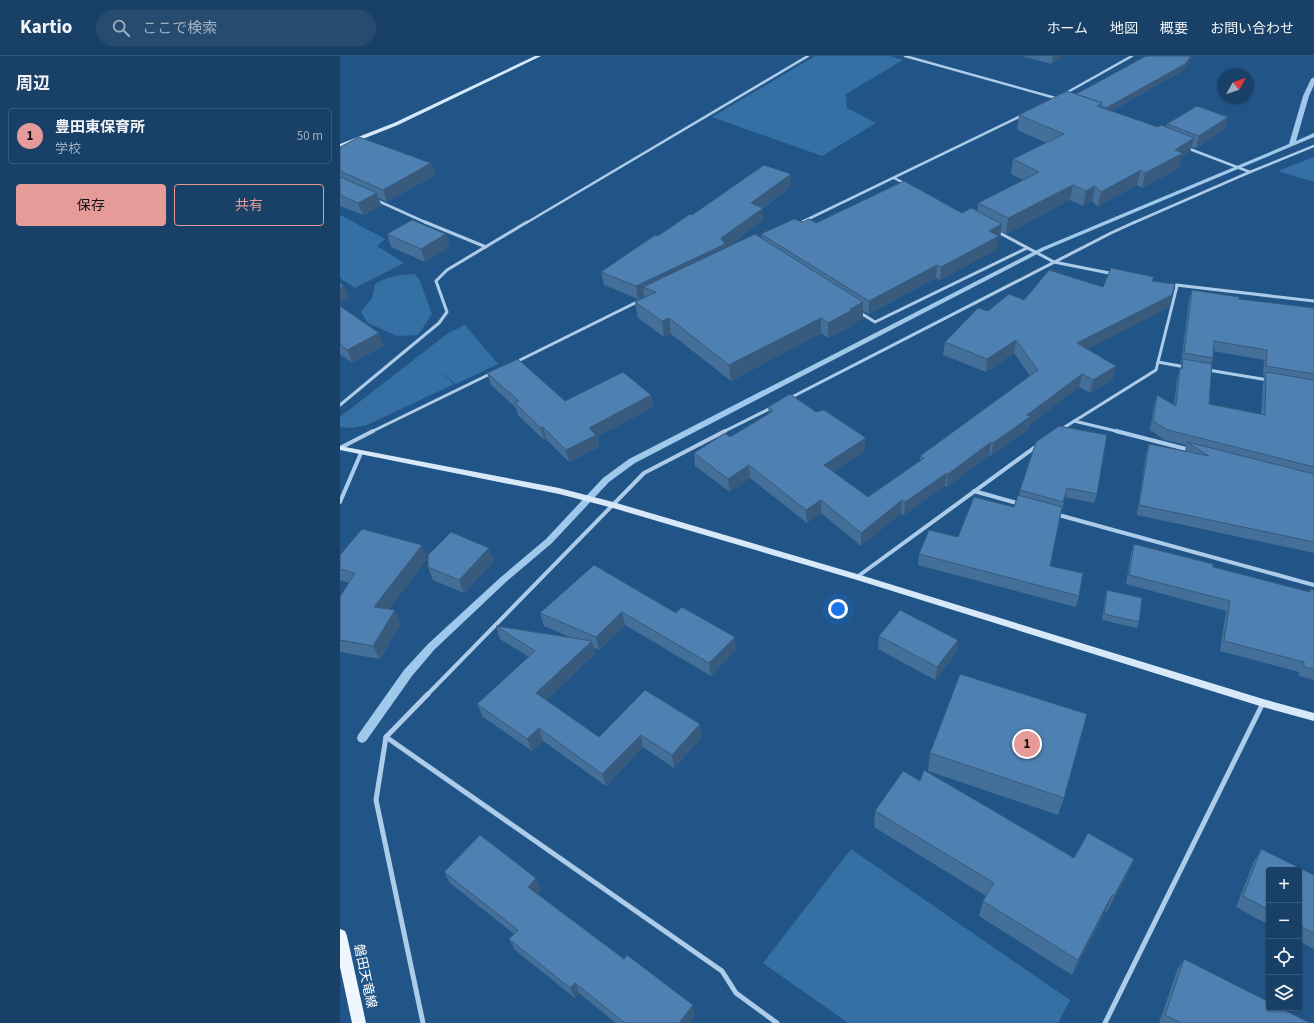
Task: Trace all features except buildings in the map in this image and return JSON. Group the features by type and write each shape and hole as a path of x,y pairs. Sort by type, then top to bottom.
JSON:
{"main road":[{"name":"磐田天竜線","path":"340,936 359,1023"}],"street":[{"path":"340,146 396,124 539,56"},
{"path":"340,405 439,323 447,312 436,281 447,270 808,56"},
{"path":"905,56 1064,101"},
{"path":"1050,102 1132,56"},
{"path":"795,226 1029,112"},
{"path":"785,400 1111,232 1314,146"},
{"path":"1183,147 1250,172"},
{"path":"894,178 908,185"},
{"path":"375,200 486,247"},
{"path":"992,229 1054,262 1116,274"},
{"path":"854,309 875,322 1027,248"},
{"path":"1169,284 1314,302"},
{"path":"1053,434 1156,370 1177,286"},
{"path":"510,365 646,298"},
{"path":"1158,362 1189,367"},
{"path":"1205,370 1275,381"},
{"path":"340,448 496,372"},
{"path":"423,1023 376,800 386,737 644,473 778,404"},
{"path":"1074,420 1198,452"},
{"path":"857,577 1041,443"},
{"path":"340,448 559,491 613,505 857,577 1263,703 1314,717"},
{"path":"340,502 361,453"},
{"path":"974,491 1027,506"},
{"path":"1050,512 1314,585"},
{"path":"1105,1023 1263,703"},
{"path":"386,737 722,971 736,993 777,1023"}],"shaded area":[{"path":"815,56 890,56 903,60 846,94 847,108 876,123 822,156 712,117"},
{"path":"1314,157 1314,182 1278,171"},
{"path":"340,215 385,239 377,246 404,263 355,288 340,278"},
{"path":"415,274 420,281 432,314 418,335 397,336 368,323 361,312 372,298 375,284 394,276"},
{"path":"465,325 498,364 456,384 439,370 454,384 367,425 351,428 340,427 340,417 447,334"},
{"path":"851,849 1070,1000 1058,1023 848,1023 763,963"}],"waterway":[{"path":"1292,144 1306,96 1314,79"},
{"path":"362,738 408,673 431,647 504,579 549,541 606,480 632,461 1043,249 1314,135"}],"place":[{"name":"豊田東保育所","path":"1027,744"}]}
